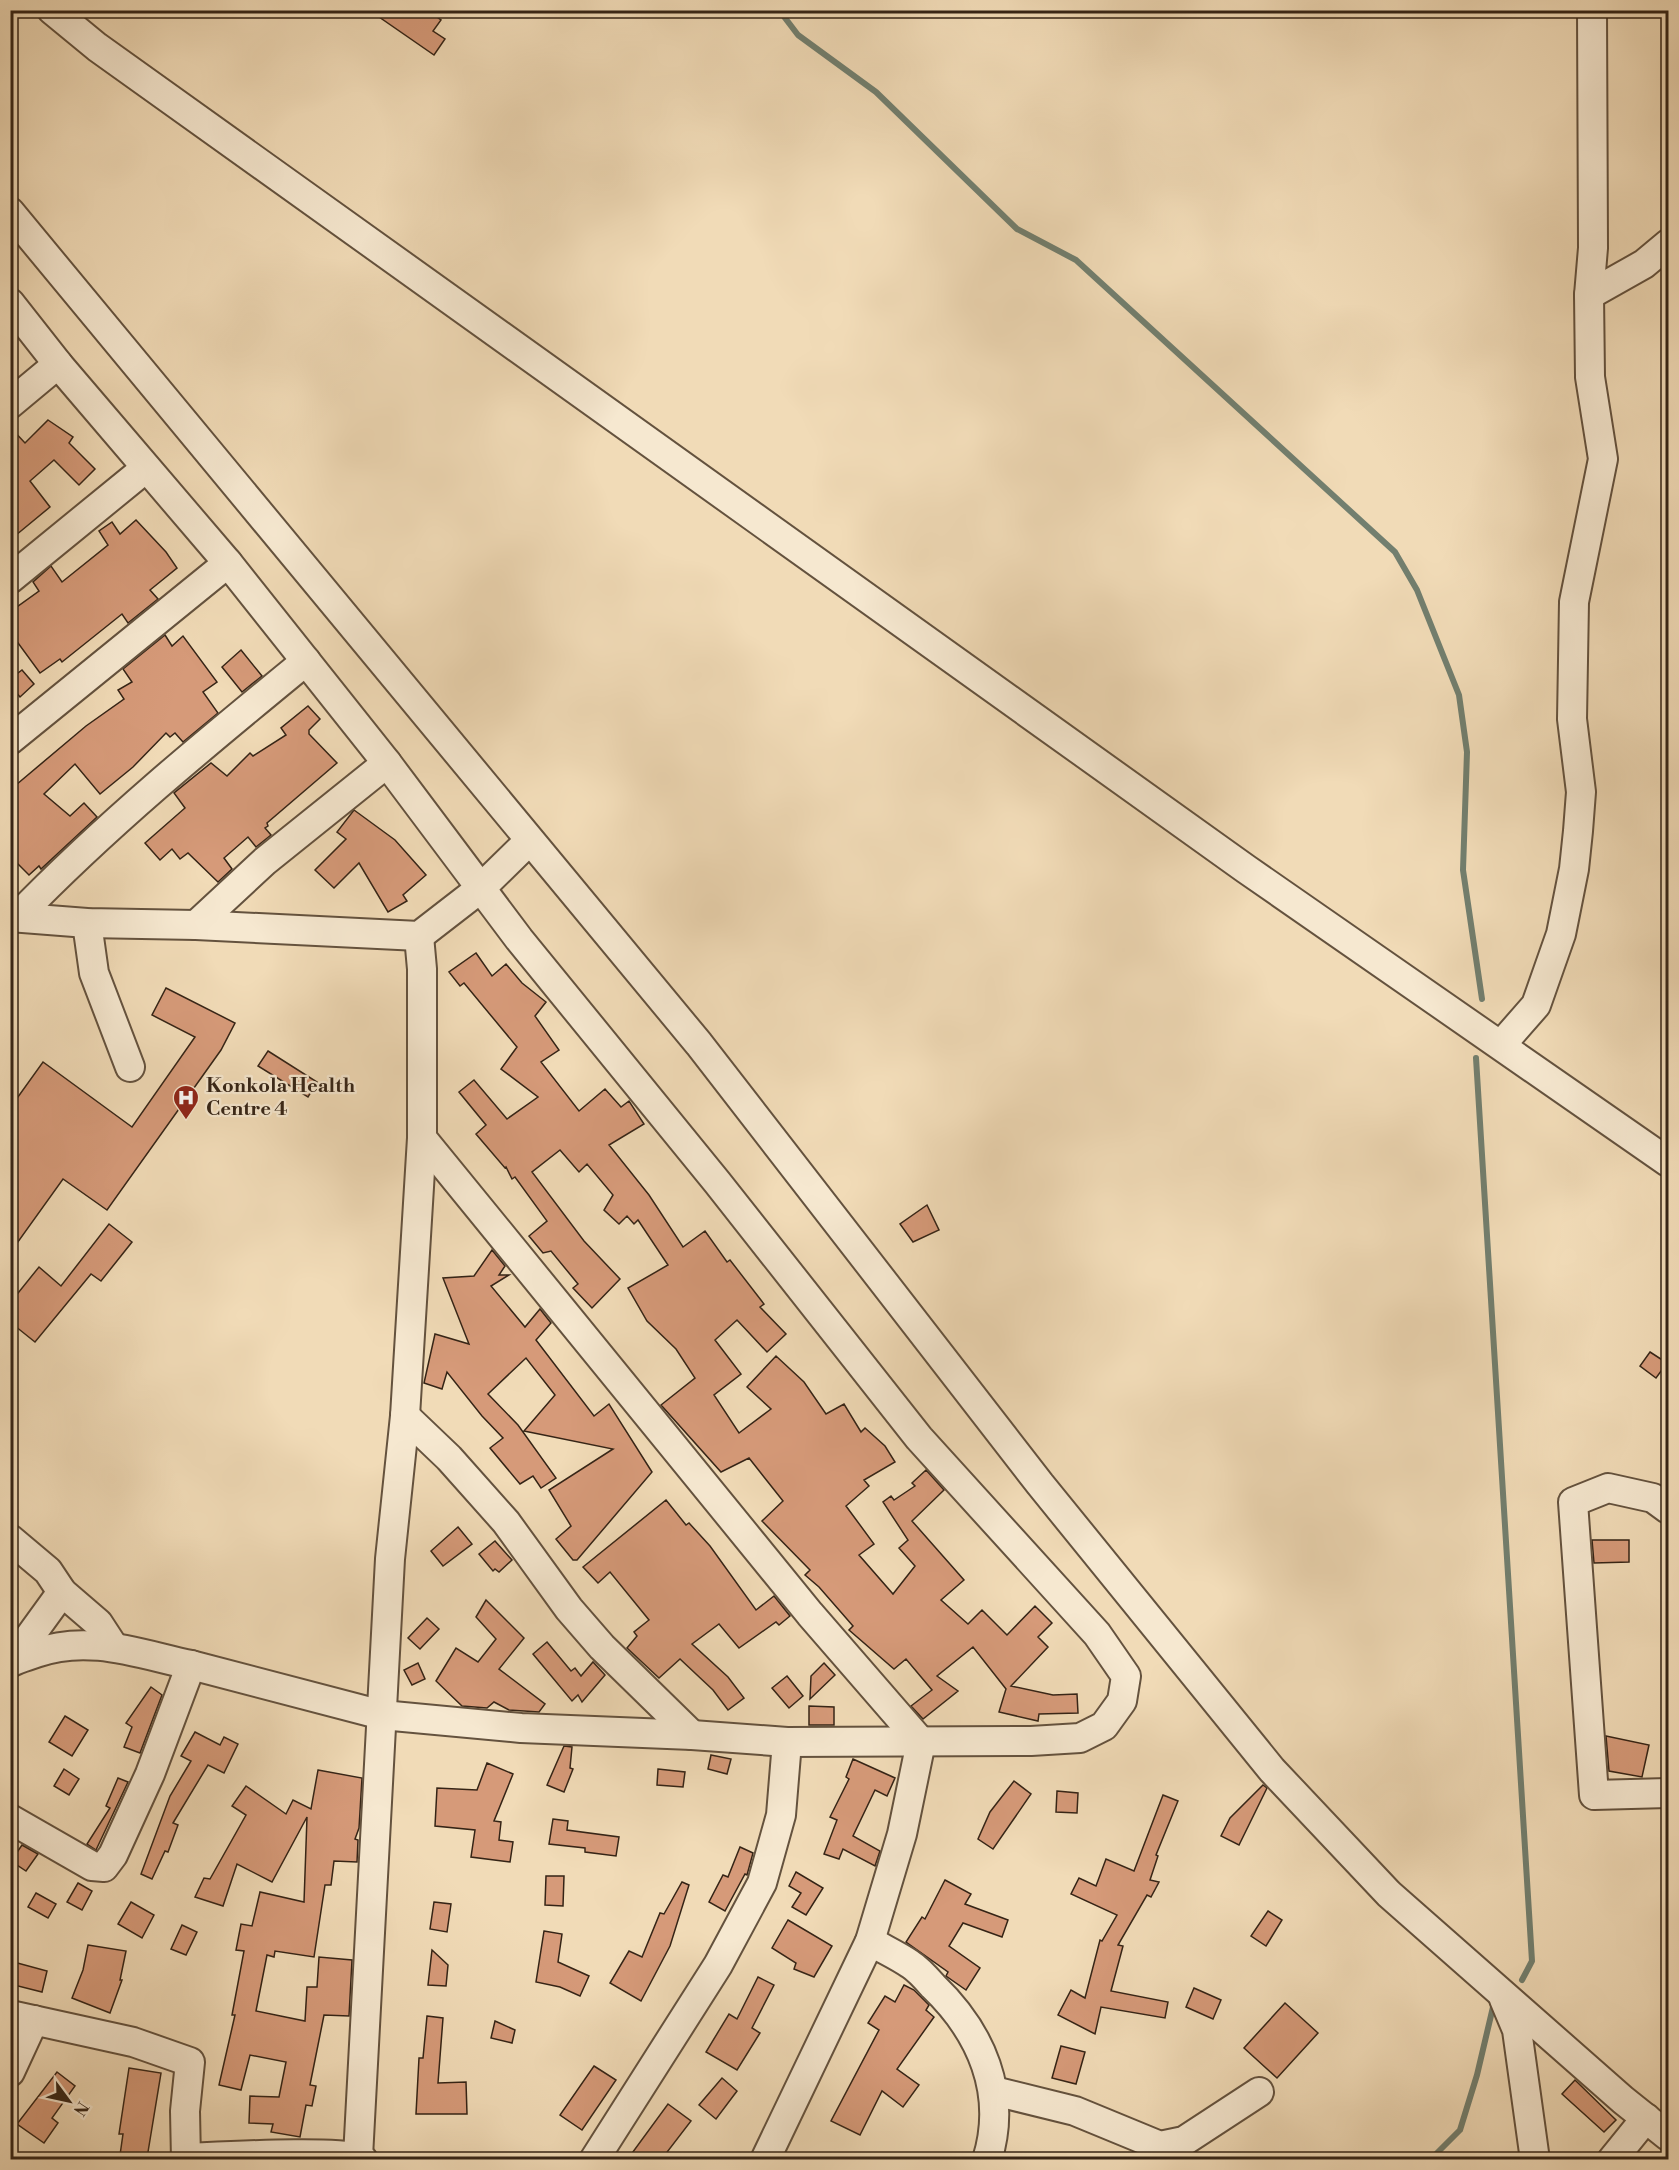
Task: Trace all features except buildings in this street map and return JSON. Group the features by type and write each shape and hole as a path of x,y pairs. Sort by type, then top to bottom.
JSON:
{"street":[{"path":"52,10 107,54 643,440 1246,869 1668,1162"},
{"path":"1501,1045 1536,1005 1561,934 1574,869 1581,792 1572,719 1574,602 1603,459 1590,377 1589,295 1593,248 1592,10"},
{"path":"10,212 699,1044 1040,1484 1272,1770 1389,1894 1502,1995 1668,2136"},
{"path":"1589,295 1644,264 1668,244"},
{"path":"10,303 58,364 228,563 387,763 519,939 717,1182 919,1438 1097,1634 1126,1676 1122,1701 1104,1726 1080,1738 921,1742 787,1742 692,1735 521,1728 382,1715 113,1646 79,1644 50,1648 11,1662"},
{"path":"10,404 58,364"},
{"path":"10,579 147,468"},
{"path":"10,740 228,563"},
{"path":"14,917 68,864 163,778 306,662"},
{"path":"196,925 265,861 387,763"},
{"path":"14,917 87,923 196,925 418,936 481,888 529,841"},
{"path":"87,923 94,973 130,1067"},
{"path":"10,2072 22,2018 133,2042 190,2062 185,2111 186,2159 330,2155 361,2158 390,1559 405,1416 422,1138 422,969 418,936"},
{"path":"422,1138 810,1614 921,1742"},
{"path":"405,1416 448,1458 507,1522 569,1609 602,1647 692,1735"},
{"path":"1668,1509 1653,1498 1608,1488 1573,1502 1594,1795 1668,1792"},
{"path":"10,1539 48,1572 63,1592 98,1623 113,1646"},
{"path":"11,1662 63,1592"},
{"path":"10,1819 92,1866 104,1867 113,1855 150,1774 190,1665"},
{"path":"594,2160 718,1965 762,1884 781,1815 787,1742"},
{"path":"765,2160 870,1941 902,1834 921,1742"},
{"path":"870,1941 912,1965 958,2010 983,2056 994,2091 991,2146 987,2160"},
{"path":"1502,1995 1512,2012 1517,2030 1535,2160"},
{"path":"994,2091 1075,2111 1160,2146 1184,2141 1259,2092"},
{"path":"1615,2158 1646,2118"}],"waterway":[{"path":"779,10 798,35 876,92 1017,229 1076,260 1395,552 1417,590 1459,695 1467,752 1463,870 1482,999"},
{"path":"1476,1058 1532,1961 1522,1980"},
{"path":"1430,2160 1460,2130 1477,2075 1493,2007"}],"place":[{"name":"Konkola Health Centre 4","path":"186,1121"}]}
